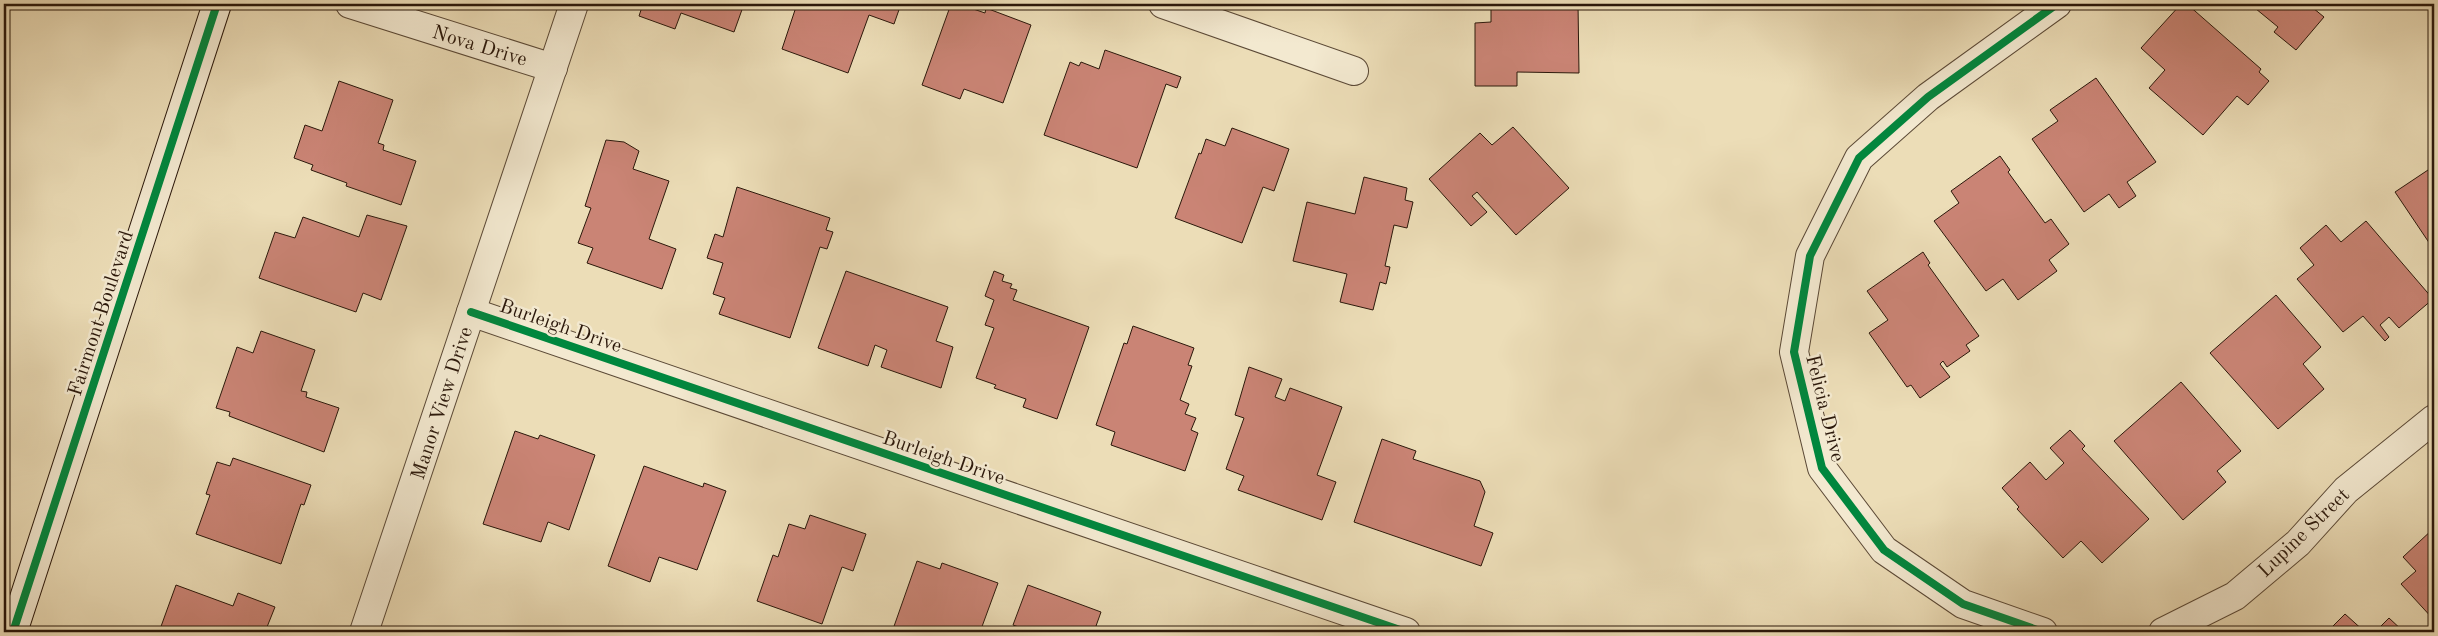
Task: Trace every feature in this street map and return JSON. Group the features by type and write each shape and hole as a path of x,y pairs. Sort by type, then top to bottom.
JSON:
{"street":[{"name":"Fairmont Boulevard","path":"13,632 218,4"},
{"name":"Nova Drive","path":"350,4 553,68"},
{"name":"Manor View Drive","path":"364,632 574,4"},
{"path":"1163,4 1354,70"},
{"name":"Felicia Drive","path":"2043,632 1963,604 1884,550 1822,468 1794,352 1810,256 1859,158 1928,97 2057,4"},
{"name":"Burleigh Drive","path":"471,312 1406,632"},
{"name":"Lupine Street","path":"2163,632 2235,596 2298,542 2346,490 2434,419"}],"building":[{"path":"643,4 744,4 734,32 681,13 675,29 639,16"},
{"path":"797,4 901,4 894,24 869,15 848,73 782,49"},
{"path":"951,4 959,4 985,13 986,8 1031,25 1003,103 964,89 960,99 922,85"},
{"path":"1491,4 1578,4 1579,73 1517,72 1517,86 1475,86 1475,23 1491,22"},
{"path":"2181,4 2187,4 2261,69 2259,72 2269,81 2248,105 2237,96 2203,135 2149,88 2165,70 2141,48"},
{"path":"2250,4 2317,4 2313,8 2324,17 2296,50 2274,32 2278,27"},
{"path":"1105,50 1181,77 1177,88 1166,84 1137,168 1044,135 1070,62 1079,66 1081,62 1099,69"},
{"path":"2096,78 2156,162 2127,182 2136,196 2119,208 2109,194 2084,212 2032,139 2058,121 2050,110"},
{"path":"339,81 393,100 378,143 384,145 383,150 416,161 401,205 346,186 347,183 311,170 313,165 294,158 305,125 322,131"},
{"path":"1513,127 1569,188 1516,235 1477,192 1472,196 1487,212 1471,226 1429,179 1480,133 1492,145"},
{"path":"1232,128 1289,149 1274,191 1263,187 1242,243 1175,218 1206,139 1225,146"},
{"path":"606,140 624,142 639,151 633,169 669,181 649,239 676,249 662,289 587,263 593,248 578,243 591,208 585,206"},
{"path":"2000,156 2010,170 2008,172 2045,223 2051,219 2069,244 2049,260 2057,271 2018,300 2003,279 1986,291 1934,221 1959,203 1951,191"},
{"path":"2434,166 2434,250 2395,192"},
{"path":"1364,177 1407,188 1405,200 1413,202 1407,228 1394,225 1385,266 1390,267 1386,284 1380,282 1373,310 1340,302 1347,274 1293,261 1307,202 1355,214"},
{"path":"737,187 830,218 826,230 833,232 827,249 820,247 790,338 719,314 725,298 713,294 723,263 707,258 715,234 723,237"},
{"path":"367,215 407,226 381,300 363,293 356,312 259,278 275,232 295,238 303,217 359,237"},
{"path":"2366,221 2433,299 2399,328 2389,317 2380,325 2389,337 2385,341 2363,316 2343,332 2297,279 2314,265 2300,248 2326,225 2341,242"},
{"path":"1923,252 1930,263 1928,265 1979,336 1966,345 1970,351 1947,367 1943,361 1940,364 1950,377 1920,398 1911,385 1907,387 1869,333 1888,320 1867,291"},
{"path":"846,271 948,307 936,341 953,347 941,388 881,367 887,350 875,345 868,366 818,348"},
{"path":"994,271 1004,275 1002,281 1012,284 1010,288 1017,290 1013,300 1089,327 1057,419 1023,407 1026,399 994,388 996,385 976,378 994,328 985,325 994,300 985,296"},
{"path":"2276,295 2321,347 2303,364 2324,389 2278,429 2210,353"},
{"path":"1133,326 1194,348 1188,365 1192,366 1180,400 1189,404 1185,414 1196,418 1191,430 1198,433 1185,471 1111,445 1115,432 1096,425 1124,343 1127,344"},
{"path":"261,331 315,350 301,391 307,392 306,397 339,408 324,452 229,416 230,412 216,408 237,347 253,353"},
{"path":"1249,367 1282,379 1275,397 1285,401 1290,388 1342,407 1317,475 1336,482 1322,520 1238,490 1244,476 1226,469 1244,418 1235,415"},
{"path":"2181,382 2241,451 2217,471 2226,482 2183,520 2114,441"},
{"path":"2070,430 2085,446 2082,449 2149,519 2102,563 2081,541 2063,558 2017,509 2019,507 2002,488 2030,462 2046,480 2064,463 2050,448"},
{"path":"515,431 538,439 540,435 595,455 569,530 548,522 541,542 483,524"},
{"path":"1382,439 1416,451 1413,459 1480,481 1485,492 1474,526 1493,533 1481,566 1354,522"},
{"path":"233,458 311,485 304,505 301,504 281,564 196,534 210,495 206,494 217,462 230,466"},
{"path":"644,466 703,487 704,483 726,491 697,570 659,557 650,582 608,566"},
{"path":"810,515 866,534 853,571 842,567 822,624 757,601 773,555 778,557 789,524 805,529"},
{"path":"2434,528 2434,620 2401,584 2416,571 2403,557"},
{"path":"917,561 940,569 942,563 998,583 980,632 892,632"},
{"path":"176,585 233,606 238,593 275,607 265,632 159,632"},
{"path":"1028,585 1101,612 1096,626 1112,632 1032,632 1013,625"},
{"path":"2345,614 2365,632 2327,632"},
{"path":"2389,618 2404,632 2375,632"}],"cycle path":[{"path":"13,632 217,4"},
{"path":"2043,632 1963,604 1884,550 1822,468 1794,352 1810,256 1859,158 1928,97 2057,4"},
{"path":"471,312 1406,632"}]}
